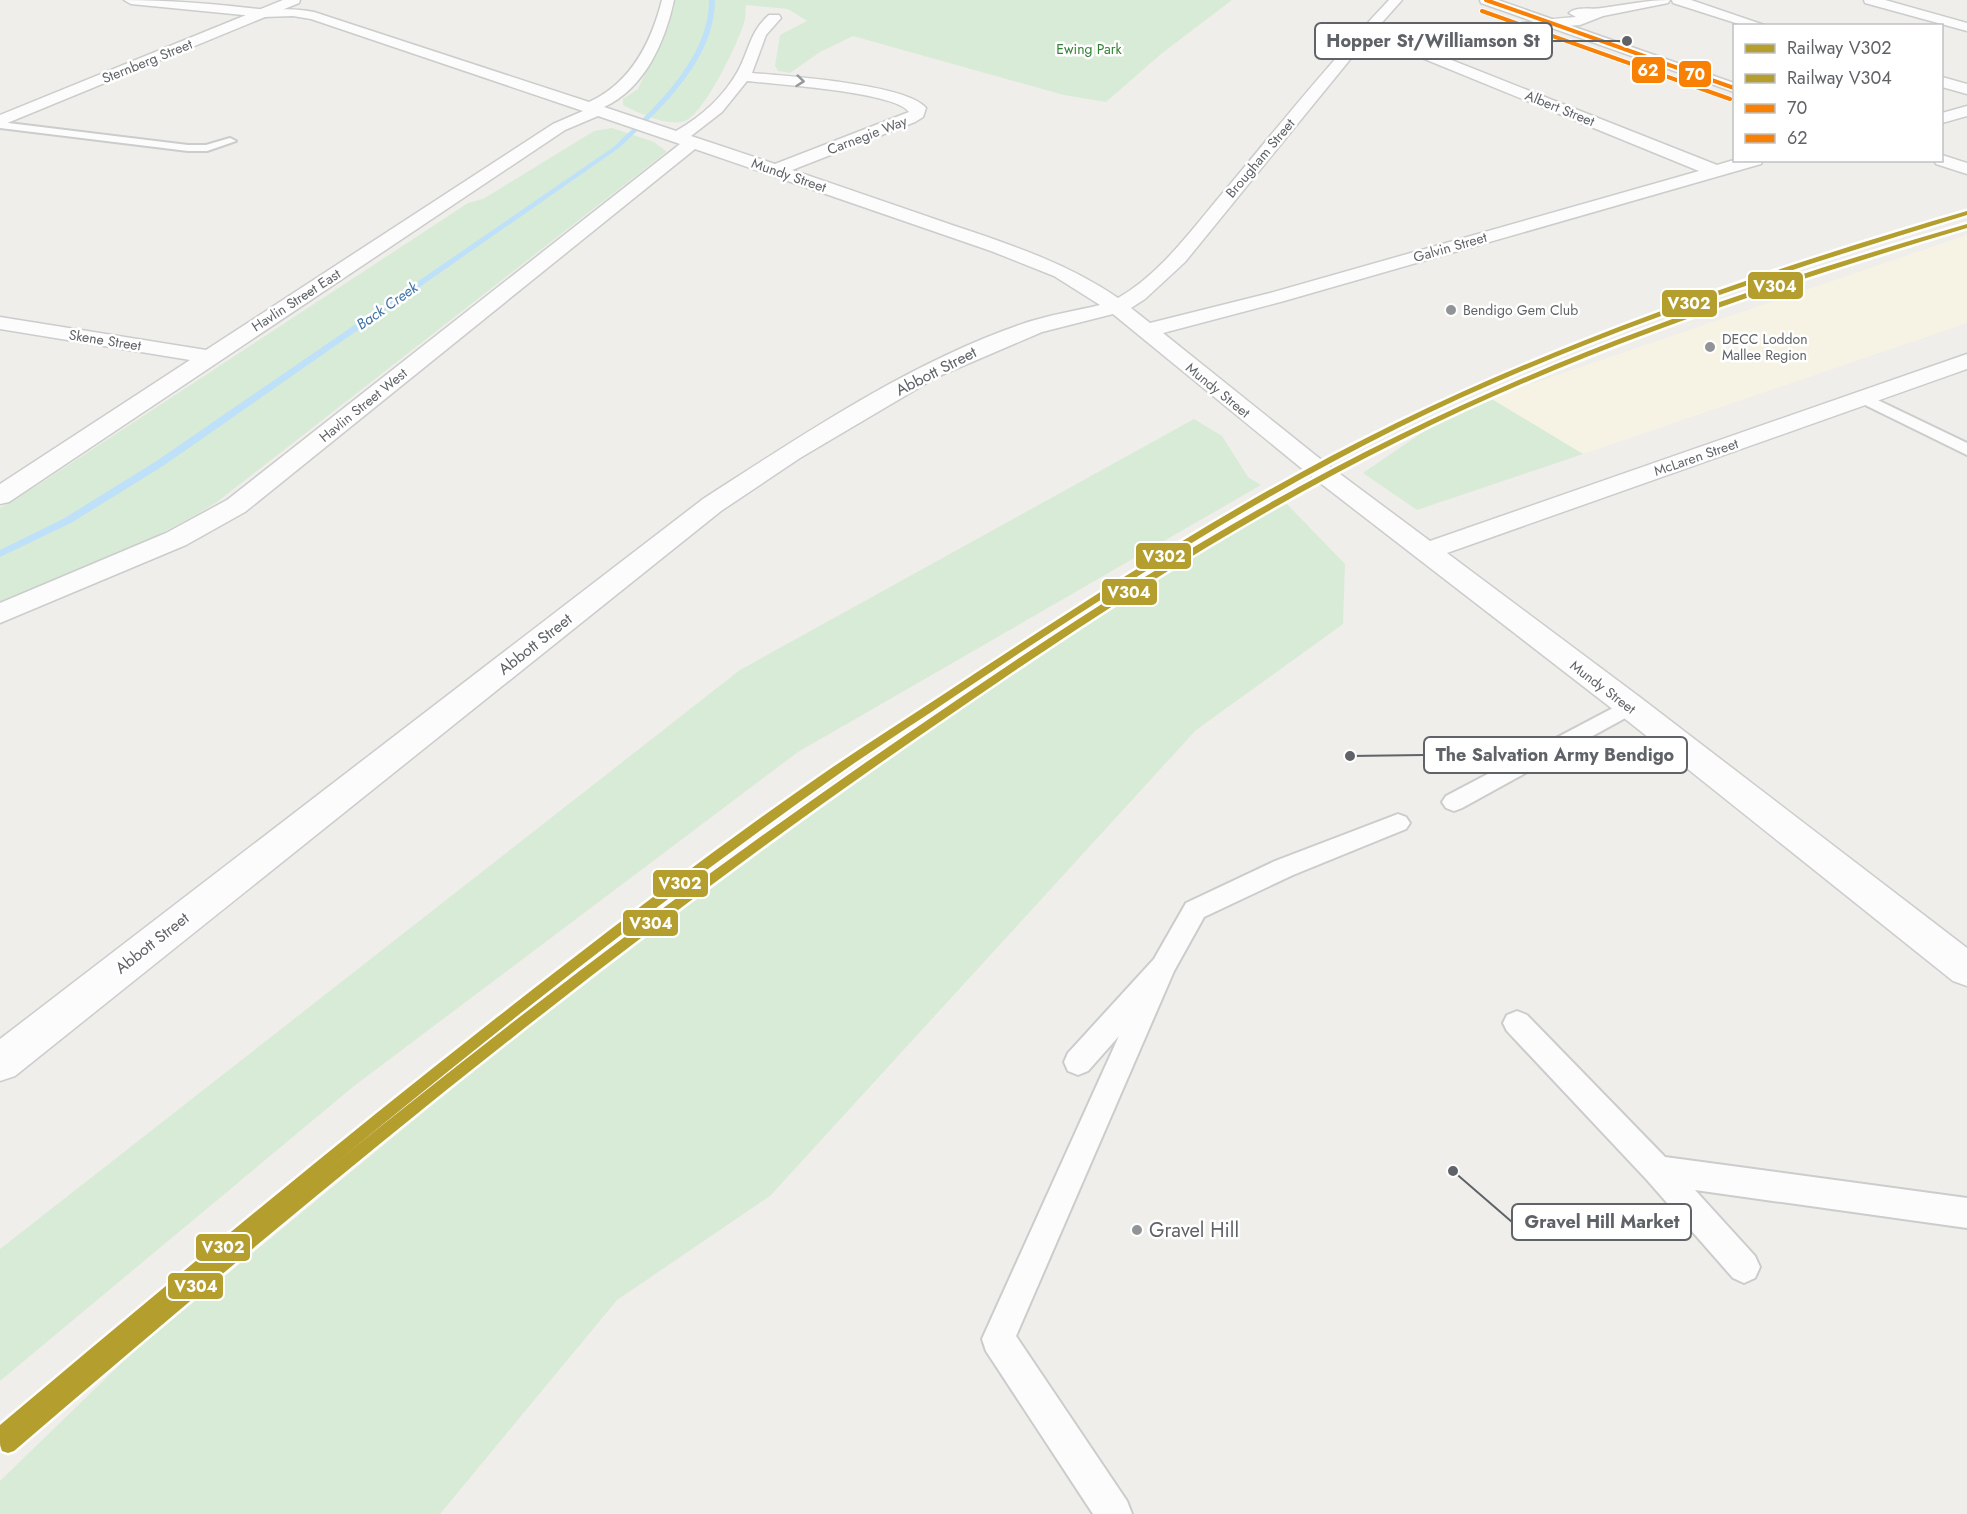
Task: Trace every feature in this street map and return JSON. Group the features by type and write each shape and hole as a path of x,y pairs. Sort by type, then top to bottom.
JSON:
{"street":[{"name":"Mundy Street","path":"131,0 263,13 279,18 351,30 776,170 1036,262 1084,284 1117,307 1424,552 1630,706 1967,970"},
{"name":"Sternberg Street","path":"0,123 294,0"},
{"name":"Havlin Street East","path":"0,496 552,131 602,104 625,85 644,62 660,32 668,0"},
{"name":"Brougham Street","path":"1117,307 1138,295 1178,258 1356,43 1396,0"},
{"path":"1486,0 1733,88"},
{"path":"1356,43 1405,46 1547,22 1571,21 1663,0"},
{"path":"1678,0 1755,24"},
{"path":"1870,0 1967,27"},
{"name":"Havlin Street West","path":"0,614 176,539 236,506 679,152 676,137 698,125 727,96 742,76 761,31 774,18"},
{"name":"Albert Street","path":"1405,46 1715,171"},
{"name":"Carnegie Way","path":"742,76 851,87 906,102 918,108 917,114 909,119 776,170"},
{"path":"1943,83 1967,89"},
{"path":"1943,117 1967,111"},
{"path":"1943,161 1967,169"},
{"name":"Galvin Street","path":"1146,331 1277,297 1748,162"},
{"name":"Abbott Street","path":"0,1063 712,505 753,476 957,358 1035,327 1117,307"},
{"name":"Skene Street","path":"0,323 210,357"},
{"name":"McLaren Street","path":"1424,552 1967,361"}],"lane":[{"path":"0,123 188,148 207,148 230,141"},
{"path":"1863,398 1967,450"},
{"path":"1454,802 1630,706"},
{"path":"1114,1514 998,1339 1163,967 1195,910 1284,868 1398,823"},
{"path":"1078,1062 1163,967"},
{"path":"1517,1023 1658,1170 1744,1267"},
{"path":"1658,1170 1967,1213"}],"shaded area":[{"path":"1967,235 1967,323 1583,454 1490,398"}],"green space":[{"name":"Ewing Park","path":"673,0 1232,0 1161,54 1106,102 1064,95 853,36 820,52 790,73 778,71 775,66 780,35 807,21 788,9 746,5 745,21 741,33 728,61 701,106 693,116 685,121 670,122 637,112 623,105 623,99 638,89 668,25"},
{"path":"612,128 654,142 666,151 217,502 138,544 0,602 0,508 468,203 483,199 594,131"},
{"path":"1490,398 1583,454 1417,510 1363,473 1455,410"},
{"path":"1194,419 1222,436 1248,477 1261,485 798,752 354,1086 0,1381 0,1249 740,670"},
{"path":"1282,499 1345,564 1343,624 1196,730 770,1196 617,1300 440,1514 0,1514 0,1481 133,1352 558,1001 878,758 1085,618"}],"waterway":[{"name":"Back Creek","path":"0,554 67,521 159,464 617,147 670,92 694,59 710,27 712,0"}],"rail line":[{"name":"V302","path":"0,1436 303,1181 613,934 826,777 1165,555 1337,456 1465,393 1535,363 1606,334 1749,282 1967,213"},
{"name":"V304","path":"8,1445 351,1157 585,973 704,883 825,796 1003,674 1168,567 1340,468 1467,405 1536,375 1607,346 1749,294 1967,226"}],"transit line":[{"name":"70","path":"1486,0 1733,88"},
{"name":"62","path":"1482,11 1730,99"}],"place":[{"name":"Hopper St/Williamson St","path":"1627,41"},
{"name":"Bendigo Gem Club","path":"1451,310"},
{"name":"DECC Loddon Mallee Region","path":"1710,347"},
{"name":"The Salvation Army Bendigo","path":"1350,756"},
{"name":"Gravel Hill Market","path":"1453,1171"},
{"name":"Gravel Hill","path":"1137,1230"}]}
